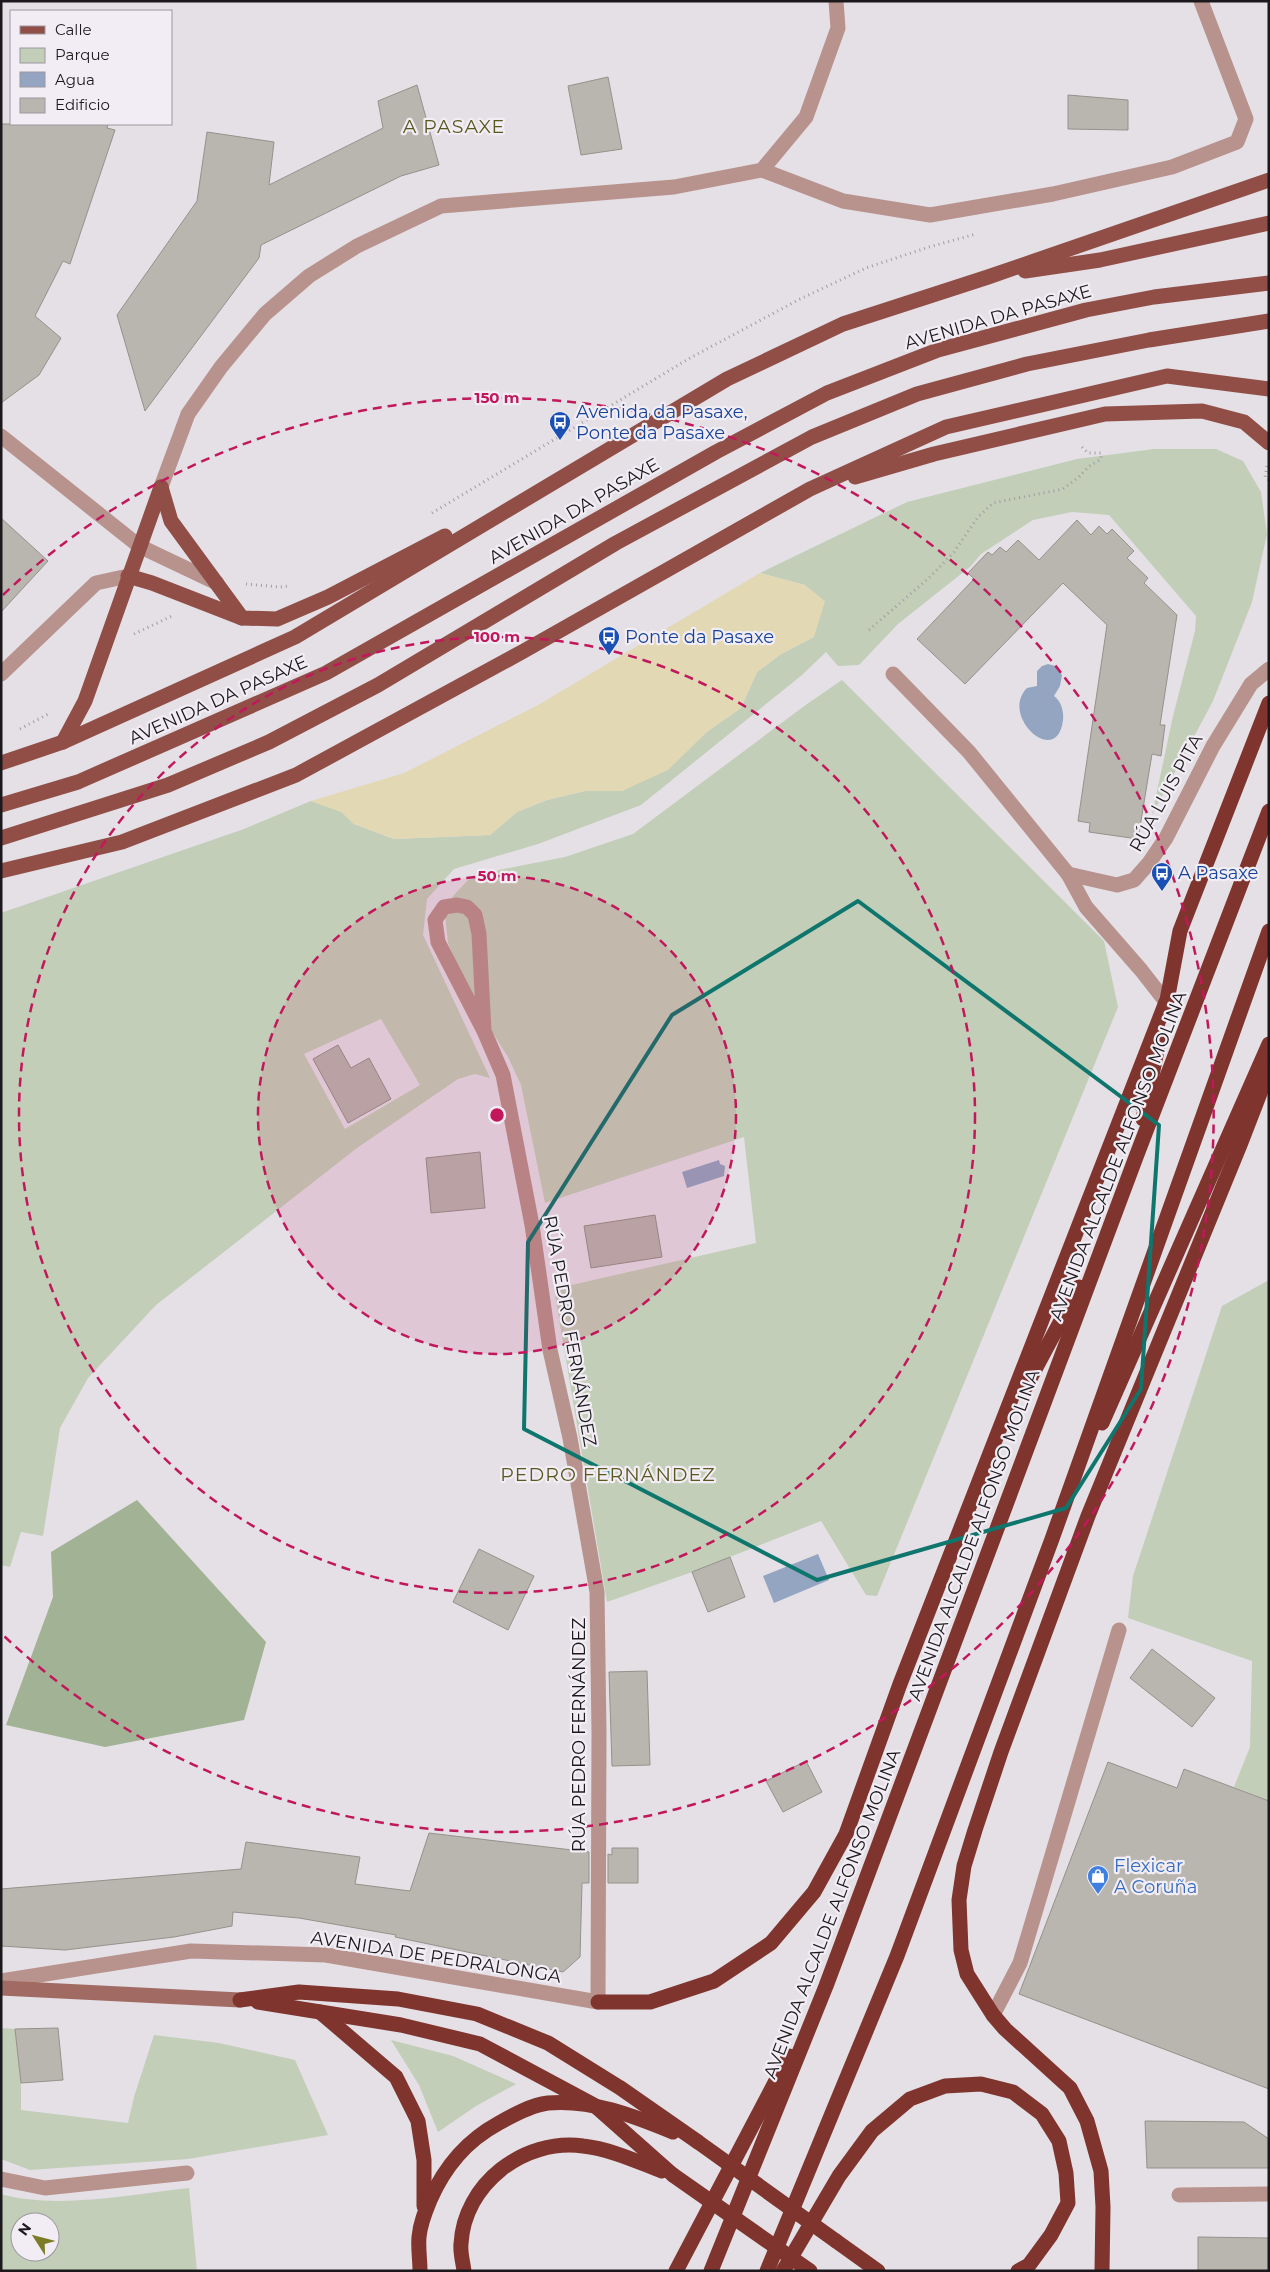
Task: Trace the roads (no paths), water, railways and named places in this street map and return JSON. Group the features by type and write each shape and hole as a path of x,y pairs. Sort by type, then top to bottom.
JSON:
{"highway":[{"path":"1136,1157 1180,931 1269,703"},
{"name":"AVENIDA ALCALDE ALFONSO MOLINA","path":"711,2271 826,1986 1136,1157 1213,961 1269,811"},
{"path":"767,2271 897,1956 1052,1538 1269,931"},
{"path":"598,2002 650,2002 714,1981 771,1943 814,1892 846,1834 900,1684 1166,1002"},
{"path":"1052,1538 1269,1044"},
{"path":"1102,2271 1103,2207 1101,2171 1082,2108 1070,2088 1005,2029 993,2015 966,1974 961,1950 959,1900 966,1857 1001,1752 1088,1516 1269,1070"},
{"path":"978,1484 1036,1366 1104,1242"},
{"path":"676,2271 826,1986"},
{"path":"240,2000 299,1992 398,1999 477,2014 548,2043 619,2087 878,2271"},
{"path":"240,2000 401,2025 480,2044 594,2105 638,2118 698,2142"},
{"path":"319,2011 396,2078 418,2121 424,2160 424,2213"},
{"path":"782,2271 839,2176 872,2132 910,2099 946,2086 982,2084 1013,2092 1042,2114 1059,2141 1066,2173 1068,2203 1051,2235 1029,2265 1018,2271"},
{"path":"420,2271 419,2236 424,2213 438,2180 456,2155 479,2134 514,2114 547,2103 594,2105 673,2175 810,2271"},
{"path":"464,2271 461,2244 468,2211 485,2182 510,2160 550,2146 581,2145 616,2153 673,2175"}],"main road":[{"path":"1,763 63,742 295,636 727,380 843,324 988,277 1269,180"},
{"path":"988,277 1100,260 1269,223"},
{"name":"AVENIDA DA PASAXE","path":"1,805 78,782 326,673 716,452 827,393 938,350 1086,310 1154,297 1269,283"},
{"path":"1,838 168,785 269,742 378,685 616,544 795,446 812,437 917,394 1027,364 1149,340 1269,321"},
{"path":"1,871 122,842 296,775 522,652 810,489 946,427 1167,376 1269,389"},
{"path":"810,489 934,454 1105,414 1202,411 1244,422 1269,443"},
{"path":"128,576 152,583 242,618 277,619 328,597 582,466"},
{"path":"63,742 85,701 128,576 161,488"},
{"path":"161,488 171,521 242,618"}],"street":[{"path":"762,170 806,117 838,28 836,1"},
{"path":"161,488 188,414 221,366 265,314 309,276 357,246 441,206 674,187 762,170 843,201 930,215 1054,194 1144,173 1172,166 1237,142 1246,119 1202,1"},
{"path":"1,436 139,546 217,583"},
{"path":"1,674 96,583 128,576"},
{"name":"RÚA LUIS PITA","path":"1068,874 1117,885 1134,880 1149,863 1166,838 1213,746 1251,684 1269,669"},
{"path":"893,674 969,752 1068,874 1086,907 1142,970 1166,1002"},
{"name":"RÚA PEDRO FERNÁNDEZ","path":"484,1032 479,934 474,915 467,907 457,905 444,907 435,920 438,942 484,1032 503,1075 532,1225 550,1350 570,1438 597,1592 600,1733 598,2002"},
{"path":"993,2015 1020,1963 1119,1630"},
{"name":"AVENIDA DE PEDRALONGA","path":"1,1981 191,1952 326,1955 598,2002"},
{"path":"1,1988 240,2000"},
{"path":"1,2179 45,2188 187,2173"},
{"path":"1179,2195 1269,2194"}],"water":[{"path":"1048,664 1055,666 1062,675 1060,686 1054,696 1062,706 1063,720 1059,734 1051,740 1042,739 1032,733 1020,712 1020,699 1027,688 1037,686 1037,671 1042,666"},
{"path":"719,1160 720,1164 725,1166 724,1176 687,1188 682,1172"},
{"path":"818,1554 829,1580 774,1603 763,1576"}],"place":[{"name":"Avenida da Pasaxe, Ponte da Pasaxe","path":"560,441"},
{"name":"Ponte da Pasaxe","path":"609,656"},
{"name":"A Pasaxe","path":"1162,892"},
{"name":"Flexicar A Coruña","path":"1098,1895"}],"district":[{"name":"A PASAXE","path":"454,126"},
{"name":"PEDRO FERNÁNDEZ","path":"608,1474"}]}
